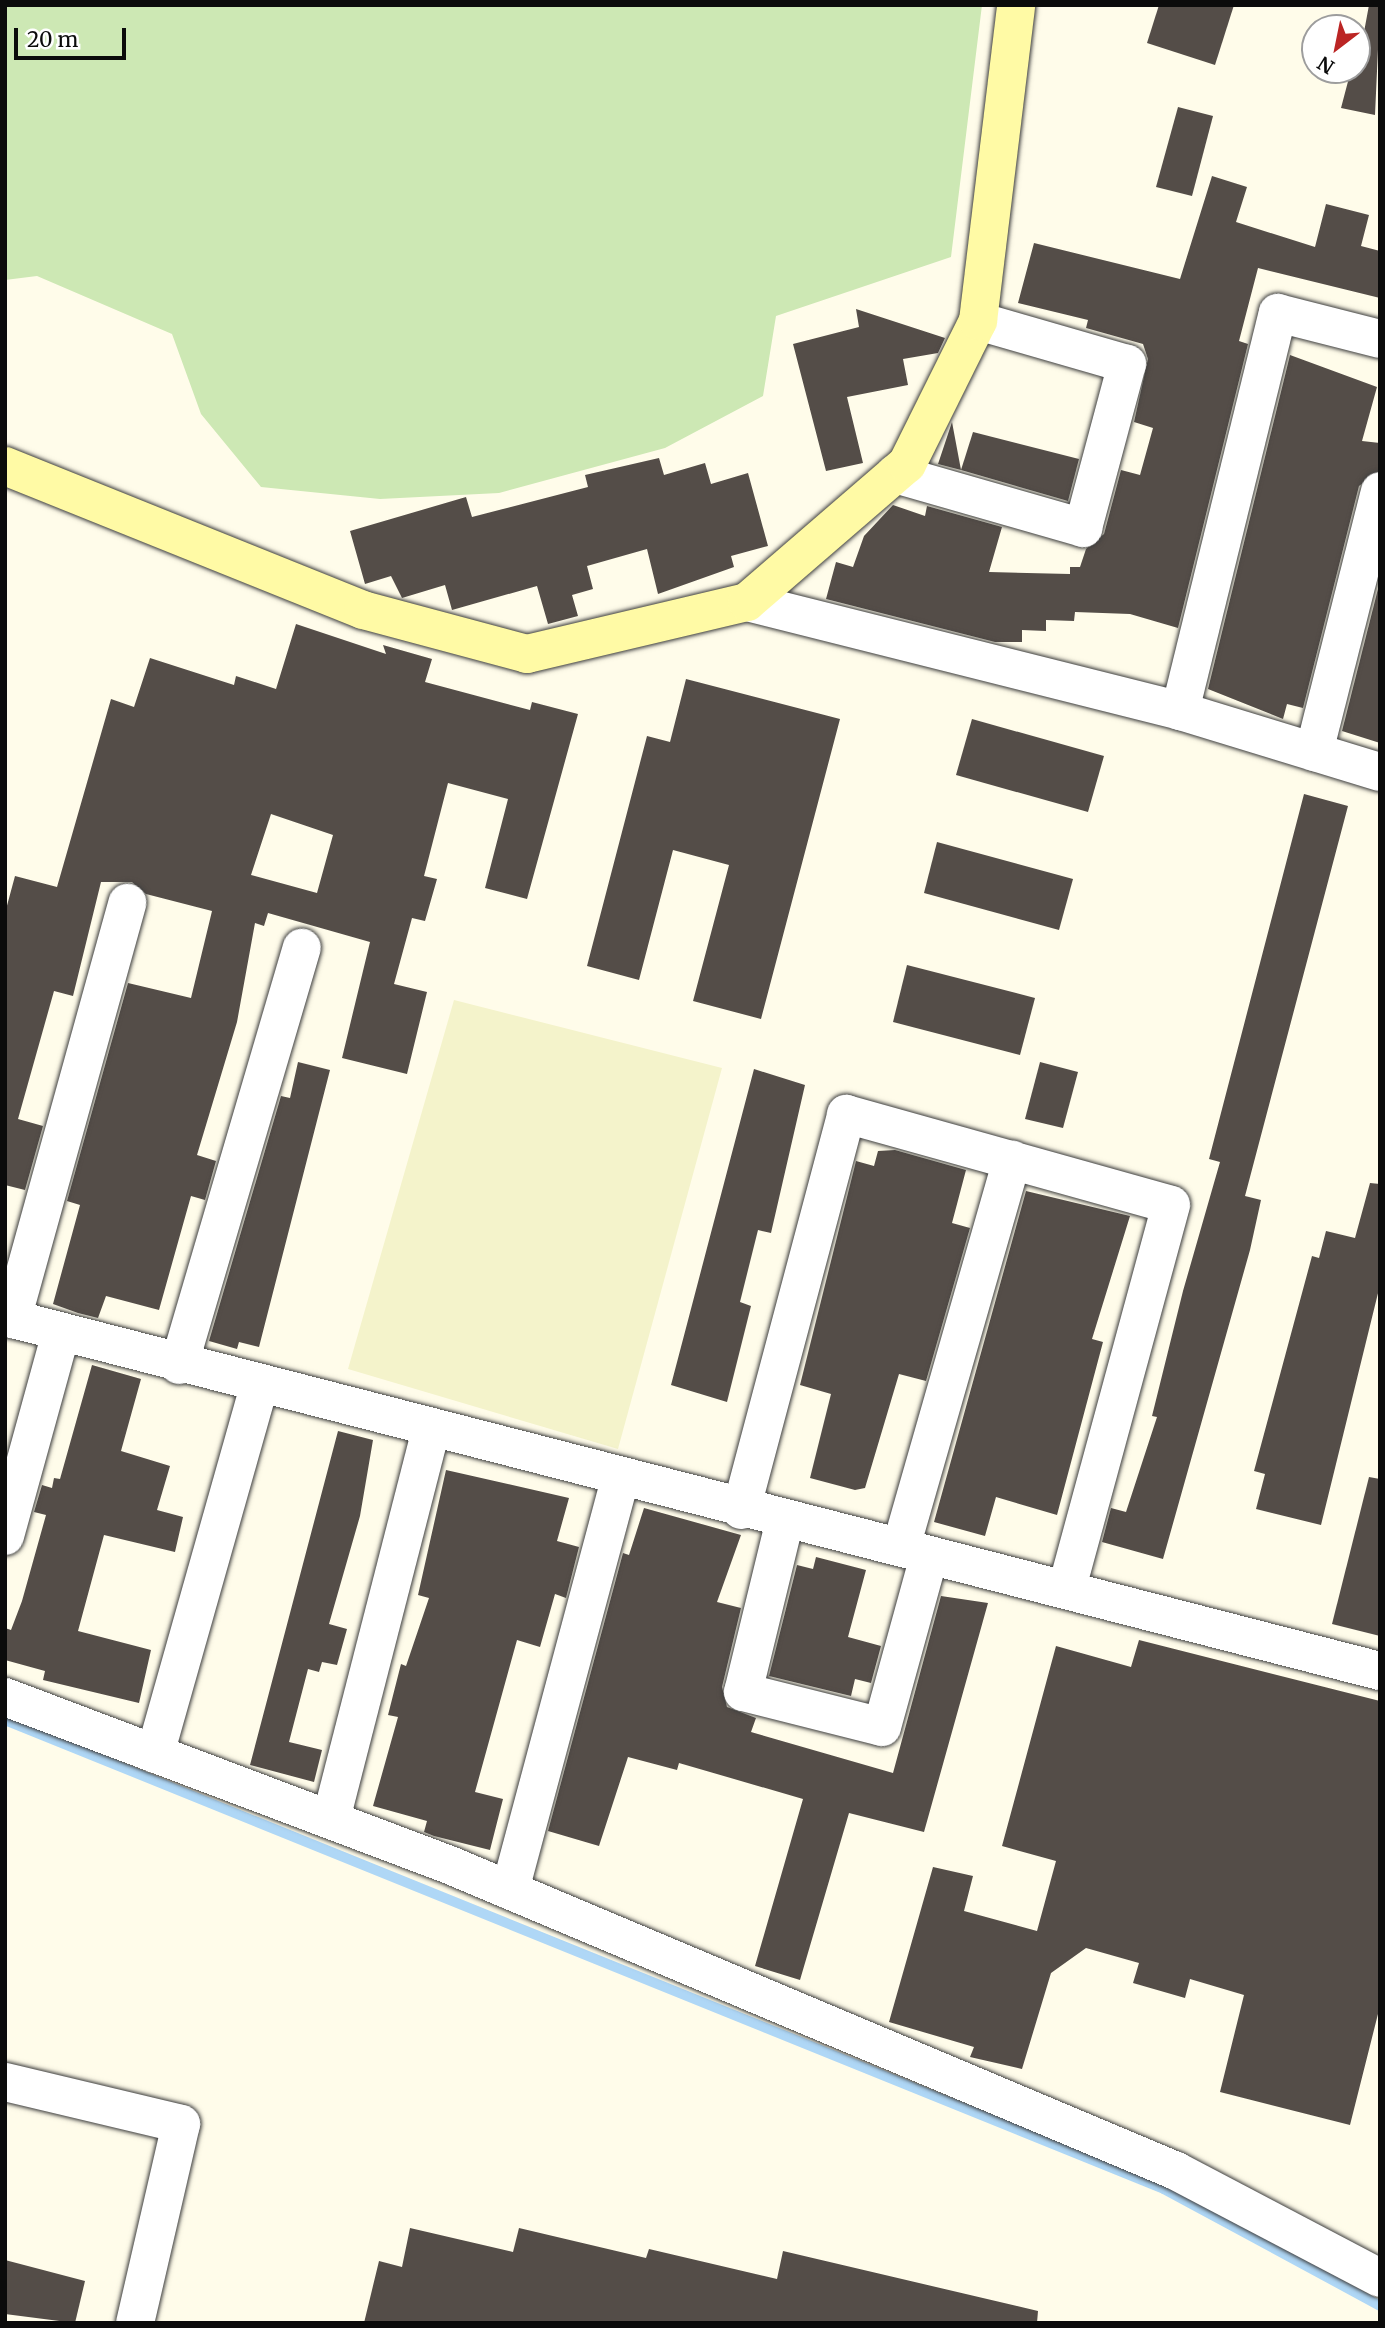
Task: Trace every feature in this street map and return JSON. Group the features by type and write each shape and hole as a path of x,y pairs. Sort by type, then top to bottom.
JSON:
{"street":[{"path":"747,602 907,464 978,321 1016,5"},
{"path":"1180,711 1278,313 1380,339"},
{"path":"895,474 1083,528 1127,364 978,321"},
{"path":"5,466 363,610 527,654 747,602 1180,711 1380,772"},
{"path":"1314,752 1380,491"},
{"path":"127,903 8,1318 620,1479 1068,1588 1380,1671"},
{"path":"179,1365 303,948"},
{"path":"741,1510 846,1114 1171,1205 1068,1588"},
{"path":"785,1520 743,1692 882,1727 915,1552 1012,1160"},
{"path":"5,1536 61,1333"},
{"path":"155,1754 259,1386"},
{"path":"331,1819 431,1430"},
{"path":"510,1890 620,1479"},
{"path":"5,1697 331,1819 510,1890 1176,2171 1380,2278"},
{"path":"5,2082 181,2124 135,2323"}],"green space":[{"path":"5,5 982,5 951,257 776,316 763,396 665,448 499,493 380,499 261,487 201,414 172,334 37,276 5,280"},
{"path":"454,1000 722,1068 618,1449 348,1369"}],"building":[{"path":"1159,5 1234,5 1215,65 1147,43"},
{"path":"1369,5 1380,5 1375,115 1341,108 1347,84 1371,84 1371,14 1367,14"},
{"path":"1178,107 1213,116 1192,196 1156,187"},
{"path":"1212,176 1247,187 1236,222 1315,247 1326,204 1369,215 1361,246 1380,251 1380,298 1258,268 1239,341 1248,344 1178,628 1130,614 1075,612 1074,621 1046,620 1046,631 1022,630 1022,642 995,642 826,599 836,562 853,567 864,536 893,505 925,516 927,506 1002,527 989,572 1070,574 1070,567 1080,567 1086,549 1104,534 1121,470 1140,475 1153,428 1134,422 1148,359 1143,344 1086,328 1088,320 1018,303 1034,243 1180,279"},
{"path":"856,309 945,338 938,353 903,359 908,385 847,397 863,463 826,471 793,344 859,327"},
{"path":"1290,355 1377,387 1362,441 1380,443 1380,470 1359,486 1303,708 1287,704 1283,719 1208,689"},
{"path":"952,422 961,470 938,464"},
{"path":"973,432 1079,459 1068,501 961,470"},
{"path":"659,458 664,475 705,463 711,484 748,473 768,546 731,556 734,567 658,594 647,549 587,566 593,589 572,595 578,616 548,624 537,586 452,610 445,585 402,598 391,576 365,584 350,531 466,497 472,517 588,487 585,475"},
{"path":"1380,581 1380,743 1342,731"},
{"path":"296,624 386,654 383,645 432,659 425,682 530,710 532,702 578,714 527,899 485,888 508,799 448,783 424,876 437,879 425,921 412,918 394,984 427,992 407,1074 342,1058 370,942 268,913 264,926 255,923 237,1022 197,1155 216,1161 205,1200 191,1196 159,1310 106,1296 98,1318 78,1313 53,1304 80,1205 67,1201 128,983 191,998 212,911 146,894 132,882 101,882 73,996 54,991 18,1119 43,1126 25,1190 5,1185 5,913 15,876 57,887 111,699 134,707 150,658 234,685 236,676 276,689","holes":["271,814 333,835 317,893 251,875"]},
{"path":"686,679 840,719 761,1019 693,1001 729,865 673,850 639,980 587,966 647,736 670,742"},
{"path":"972,719 1104,756 1088,812 956,775"},
{"path":"1304,794 1348,806 1245,1196 1261,1200 1250,1250 1163,1559 1102,1542 1111,1508 1126,1512 1157,1417 1152,1416 1183,1291 1220,1162 1209,1159"},
{"path":"937,842 1073,879 1059,930 924,893"},
{"path":"907,965 1035,998 1020,1055 893,1022"},
{"path":"298,1062 330,1070 259,1347 239,1342 237,1349 209,1341 281,1096 290,1098"},
{"path":"1040,1062 1078,1072 1063,1128 1025,1119"},
{"path":"754,1069 805,1085 771,1233 758,1230 740,1302 751,1306 727,1402 671,1385"},
{"path":"895,1150 966,1170 952,1223 970,1228 926,1381 899,1374 865,1488 855,1490 810,1478 831,1394 800,1385 856,1161 874,1166 878,1151"},
{"path":"1370,1183 1380,1184 1380,1285 1321,1525 1256,1509 1265,1474 1254,1471 1312,1256 1319,1258 1326,1231 1355,1238"},
{"path":"1026,1191 1130,1216 1092,1339 1103,1342 1057,1515 996,1497 985,1536 934,1522"},
{"path":"92,1365 141,1379 121,1451 170,1466 157,1510 183,1517 175,1552 104,1535 78,1631 151,1650 139,1703 43,1680 45,1671 5,1660 5,1628 11,1630 22,1601 46,1515 34,1512 42,1485 52,1488 54,1478 60,1479"},
{"path":"338,1431 373,1440 360,1516 329,1624 347,1629 337,1665 322,1662 319,1672 308,1669 289,1742 322,1750 314,1782 250,1765"},
{"path":"446,1470 569,1498 557,1541 579,1547 566,1598 555,1594 540,1647 517,1640 475,1792 503,1799 490,1850 434,1836 424,1832 427,1821 373,1806 398,1717 388,1715 401,1664 406,1666 429,1598 418,1595"},
{"path":"1369,1477 1380,1479 1380,1636 1332,1624"},
{"path":"644,1508 741,1535 717,1602 741,1608 722,1687 727,1707 756,1718 751,1732 893,1773 941,1596 988,1603 924,1832 849,1813 800,1980 755,1966 803,1799 679,1763 677,1770 628,1757 599,1846 548,1831 623,1553 629,1555"},
{"path":"816,1557 866,1570 848,1637 881,1646 871,1683 855,1679 851,1696 769,1676 797,1565 813,1569"},
{"path":"1139,1640 1380,1701 1380,2006 1350,2125 1220,2092 1244,1995 1190,1979 1185,1998 1133,1983 1139,1963 1086,1948 1051,1973 1022,2069 970,2057 974,2047 889,2022 933,1867 973,1876 964,1911 1037,1931 1056,1861 1002,1846 1056,1646 1131,1667"},
{"path":"410,2228 513,2252 519,2228 646,2258 649,2249 777,2279 783,2251 1038,2311 1037,2323 364,2323 379,2261 402,2267"},
{"path":"5,2260 85,2281 75,2323 5,2314"}],"waterway":[{"path":"5,1720 1164,2189 1380,2306"}]}
